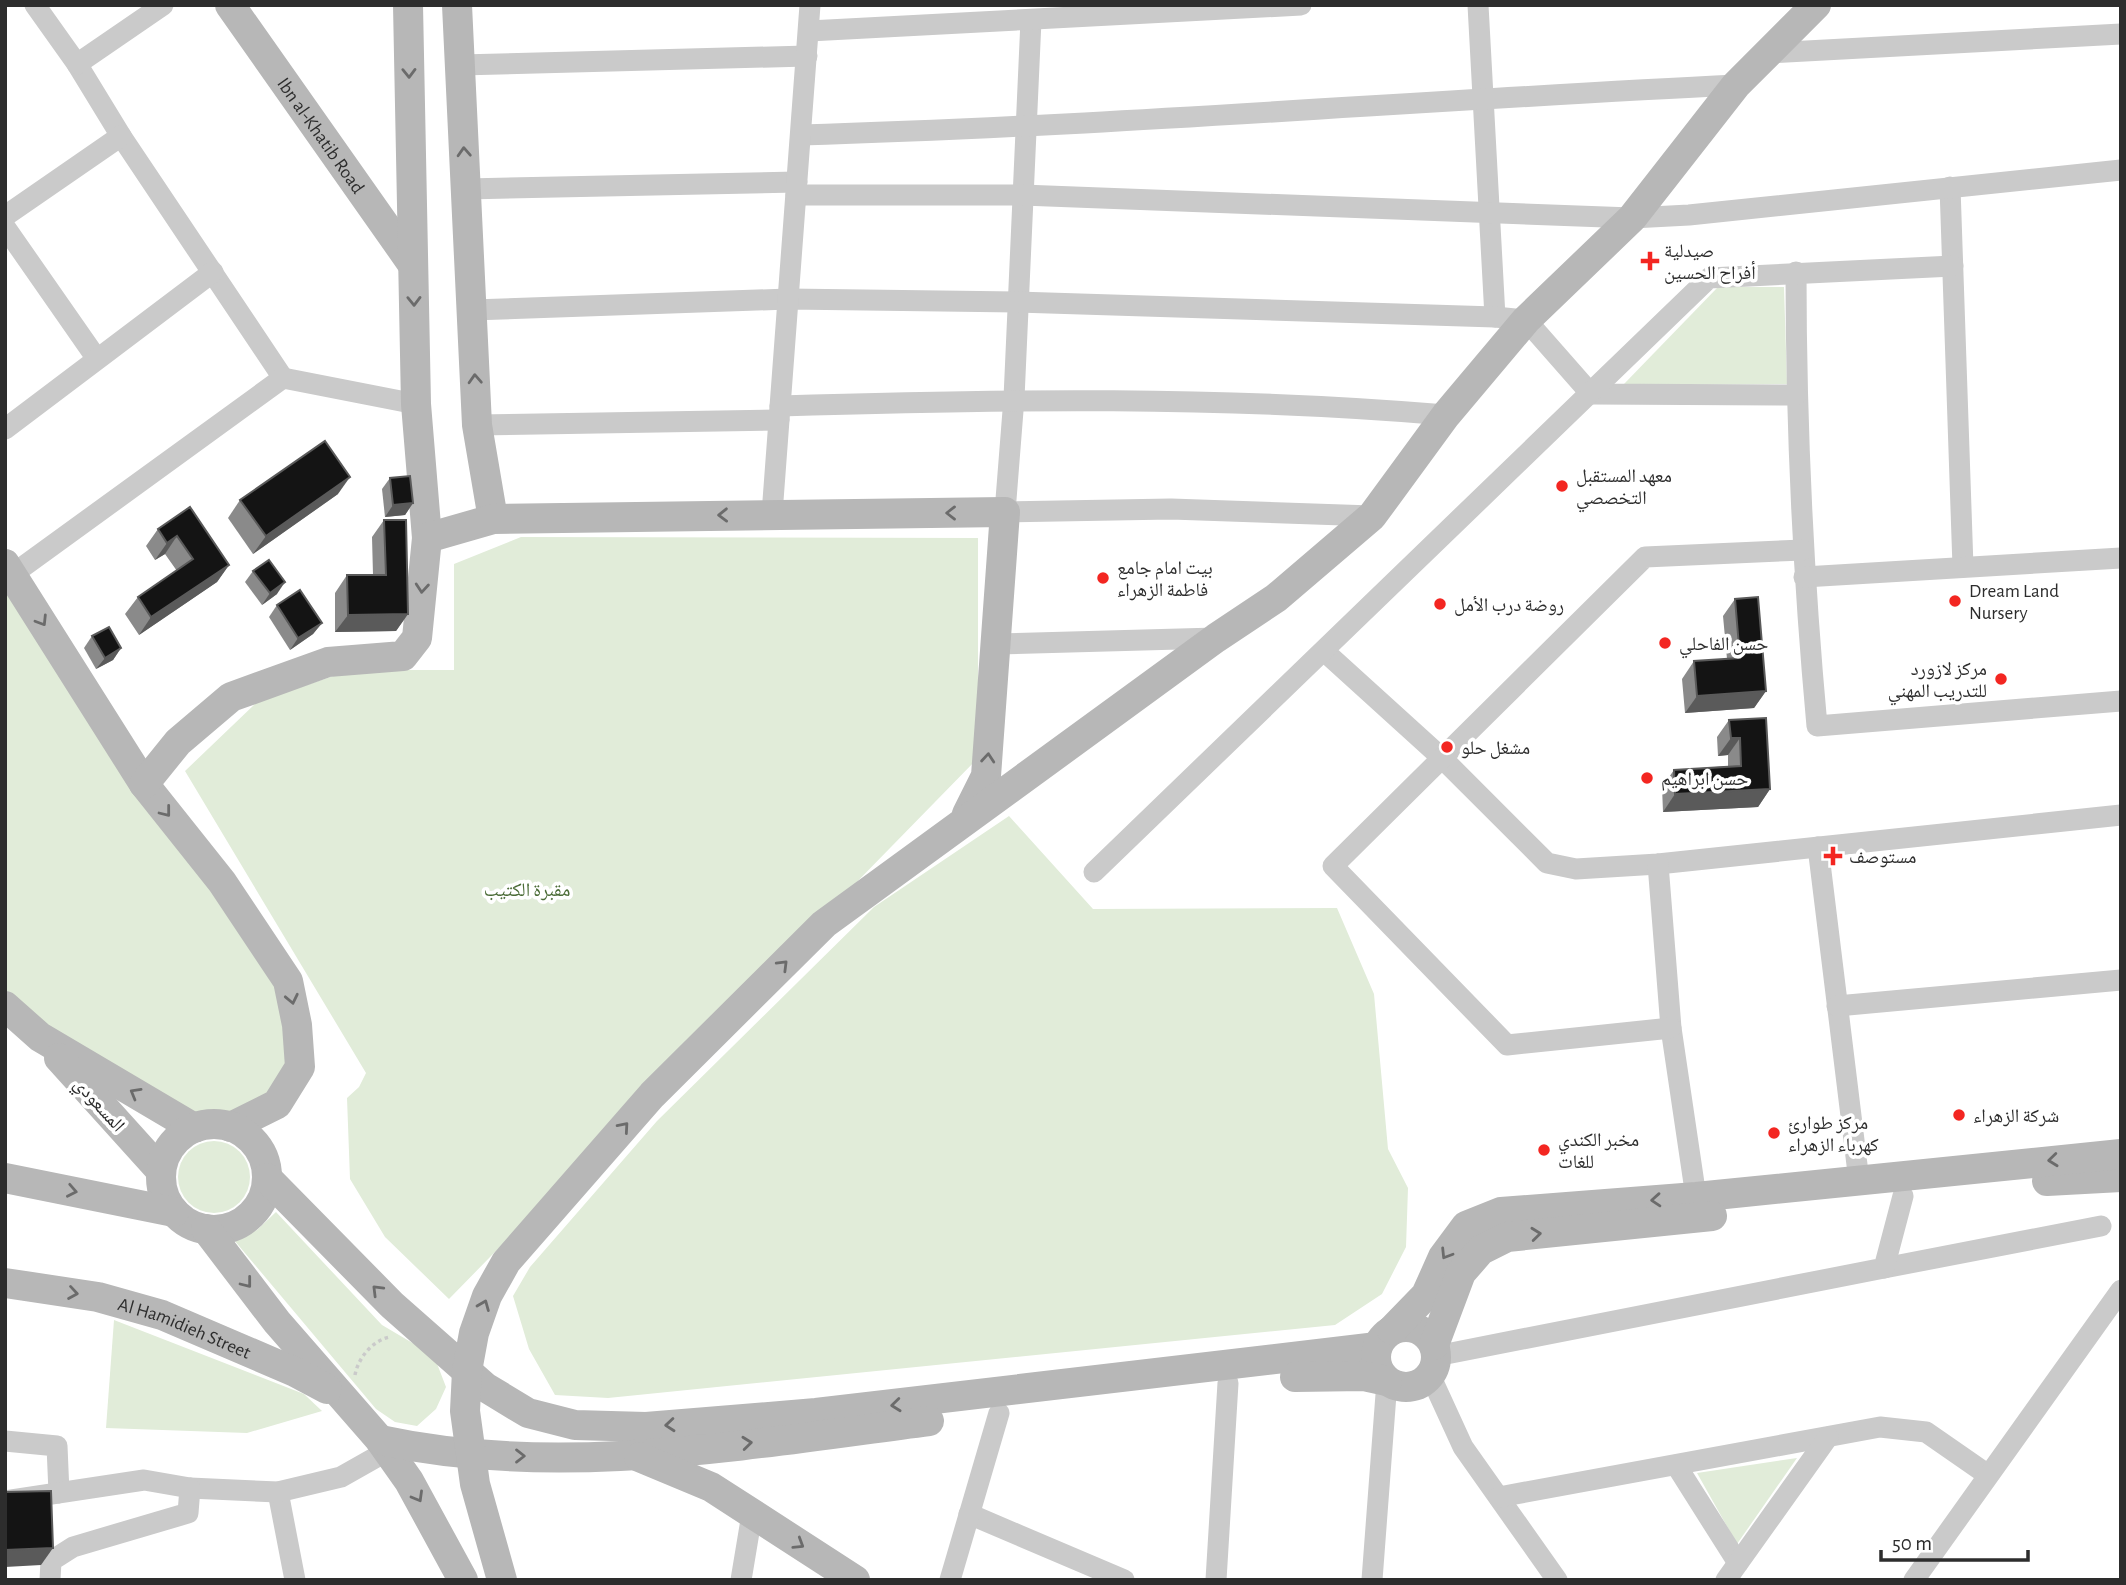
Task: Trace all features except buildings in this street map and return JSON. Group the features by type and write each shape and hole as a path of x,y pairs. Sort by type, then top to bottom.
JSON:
{"main road":[{"name":"Ibn al-Khatib Road","path":"230,5 413,265"},
{"path":"144,784 178,742 231,697 328,662 403,656 417,638 427,538 416,404 408,5"},
{"path":"457,5 477,425 493,519"},
{"path":"502,1580 481,1513 469,1455 465,1411 467,1371 480,1314 506,1262 652,1095 824,924 1216,638 1276,598 1372,516 1446,415 1526,320 1632,218 1736,85 1768,53 1791,19 1816,5"},
{"path":"427,538 493,519 1005,512 998,644 986,776 963,821"},
{"path":"9,569 144,784 222,882 288,981 297,1025 300,1068 277,1104 231,1127"},
{"path":"5,1006 40,1037 194,1128"},
{"name":"المسعودي","path":"40,1037 161,1171"},
{"path":"213,1124 231,1127 246,1135 265,1161 267,1178 263,1196 254,1211 240,1223 224,1229 205,1229 188,1223 174,1212 161,1186 161,1171 172,1145 194,1128 213,1124"},
{"path":"1387,1381 1377,1365 1385,1338 1426,1295 1443,1256 1466,1226 1501,1212 1696,1197 2121,1154"},
{"path":"384,1446 469,1455 632,1454 999,1413 1227,1383 1328,1375 1364,1376 1396,1385 1415,1386 1434,1359 1461,1273 1480,1250 1507,1237 2076,1178 2121,1177"},
{"path":"5,1178 174,1212"},
{"path":"267,1178 427,1336 467,1371 505,1401 527,1413 551,1420 608,1428 816,1413 1385,1338 1404,1327 1416,1328 1427,1335 1434,1359"},
{"path":"205,1229 277,1322 384,1446 422,1502 463,1580"},
{"name":"Al Hamidieh Street","path":"5,1283 98,1297 162,1315 320,1383 349,1406"},
{"path":"419,1449 445,1433 465,1411"},
{"path":"632,1454 691,1477 855,1580"}],"street":[{"path":"35,5 77,64 121,136 284,379"},
{"path":"77,64 163,5"},
{"path":"772,514 810,5"},
{"path":"809,31 1031,20 1115,10 1301,5"},
{"path":"1478,5 1495,317"},
{"path":"1031,20 1014,398 1005,512 1171,509 1372,516"},
{"path":"1768,53 2121,34"},
{"path":"460,65 807,56"},
{"path":"800,135 1025,128 1485,97 1736,85"},
{"path":"5,216 121,136"},
{"path":"466,189 797,189 1632,218 1689,215 2120,170 2121,178"},
{"path":"1950,187 1963,567"},
{"path":"5,227 97,359"},
{"path":"1094,872 1709,278 1953,266"},
{"path":"5,429 213,272"},
{"path":"1796,272 1796,395 1802,550 1817,726 2121,701"},
{"path":"472,310 788,299 1017,302 1495,317 1526,320 1591,394 1796,395"},
{"path":"9,569 284,379 416,404"},
{"path":"477,425 779,413 1014,398 1324,404 1446,415"},
{"path":"1671,1028 1507,1045 1333,866 1645,557 1802,550"},
{"path":"1804,577 2121,558"},
{"path":"998,644 1216,638"},
{"path":"1324,650 1442,758 1547,863 1576,869 1658,864 2121,815"},
{"path":"1818,847 1859,1181"},
{"path":"1658,864 1671,1028 1696,1197"},
{"path":"1837,1006 2121,980"},
{"path":"1884,1268 1903,1196"},
{"path":"1557,1580 1463,1447 1434,1359 2101,1226"},
{"path":"1914,1580 2121,1290"},
{"path":"1372,1580 1387,1381"},
{"path":"1216,1580 1227,1383"},
{"path":"950,1580 999,1413"},
{"path":"1499,1497 1880,1427 1926,1432 1988,1475"},
{"path":"1676,1465 1732,1571 1828,1437"},
{"path":"5,1441 57,1446 59,1493"},
{"path":"5,1502 144,1480 190,1488 278,1492 341,1476 384,1446"},
{"path":"50,1580 51,1561 73,1547 188,1513 190,1488"},
{"path":"278,1492 295,1580"},
{"path":"741,1580 752,1514"},
{"path":"969,1514 1125,1580"}],"path":[{"path":"349,1406 356,1368 369,1350 382,1339 402,1335 427,1336"}],"green space":[{"path":"1718,287 1784,287 1787,384 1623,385"},
{"name":"مقبرة الكتيب","path":"521,537 978,538 978,758 449,1299 385,1237 350,1179 347,1098 359,1087 366,1073 185,771 257,702 351,670 454,670 454,564"},
{"path":"5,577 222,882 297,1025 277,1104 222,1125 203,1125 5,1006"},
{"path":"1009,816 1093,909 1337,908 1374,994 1388,1149 1408,1188 1406,1247 1382,1294 1335,1325 608,1398 555,1395 529,1349 513,1296 530,1267 657,1121 874,907"},
{"path":"214,1141 234,1147 244,1157 250,1177 244,1197 234,1207 214,1213 194,1207 184,1197 178,1177 184,1157 194,1147"},
{"path":"276,1212 382,1325 421,1348 436,1361 446,1387 436,1409 417,1426 395,1422 376,1409 234,1240 257,1230"},
{"path":"114,1320 304,1394 322,1411 247,1433 106,1428"},
{"path":"1797,1458 1737,1544 1697,1473"}],"place":[{"name":"صيدلية أفراح الحسين","path":"1650,261"},
{"name":"معهد المستقبل التخصصي","path":"1562,486"},
{"name":"بيت امام جامع فاطمة الزهراء","path":"1103,578"},
{"name":"Dream Land Nursery","path":"1955,601"},
{"name":"روضة درب الأمل","path":"1440,604"},
{"name":"حسن الفاحلي","path":"1665,643"},
{"name":"مركز لازورد للتدريب المهني","path":"2001,679"},
{"name":"مشغل حلو","path":"1447,747"},
{"name":"حسن ابراهيم","path":"1647,778"},
{"name":"مستوصف","path":"1833,856"},
{"name":"شركة الزهراء","path":"1959,1115"},
{"name":"مركز طوارئ كهرباء الزهراء","path":"1774,1133"},
{"name":"مخبر الكندي للغات","path":"1544,1150"}]}
